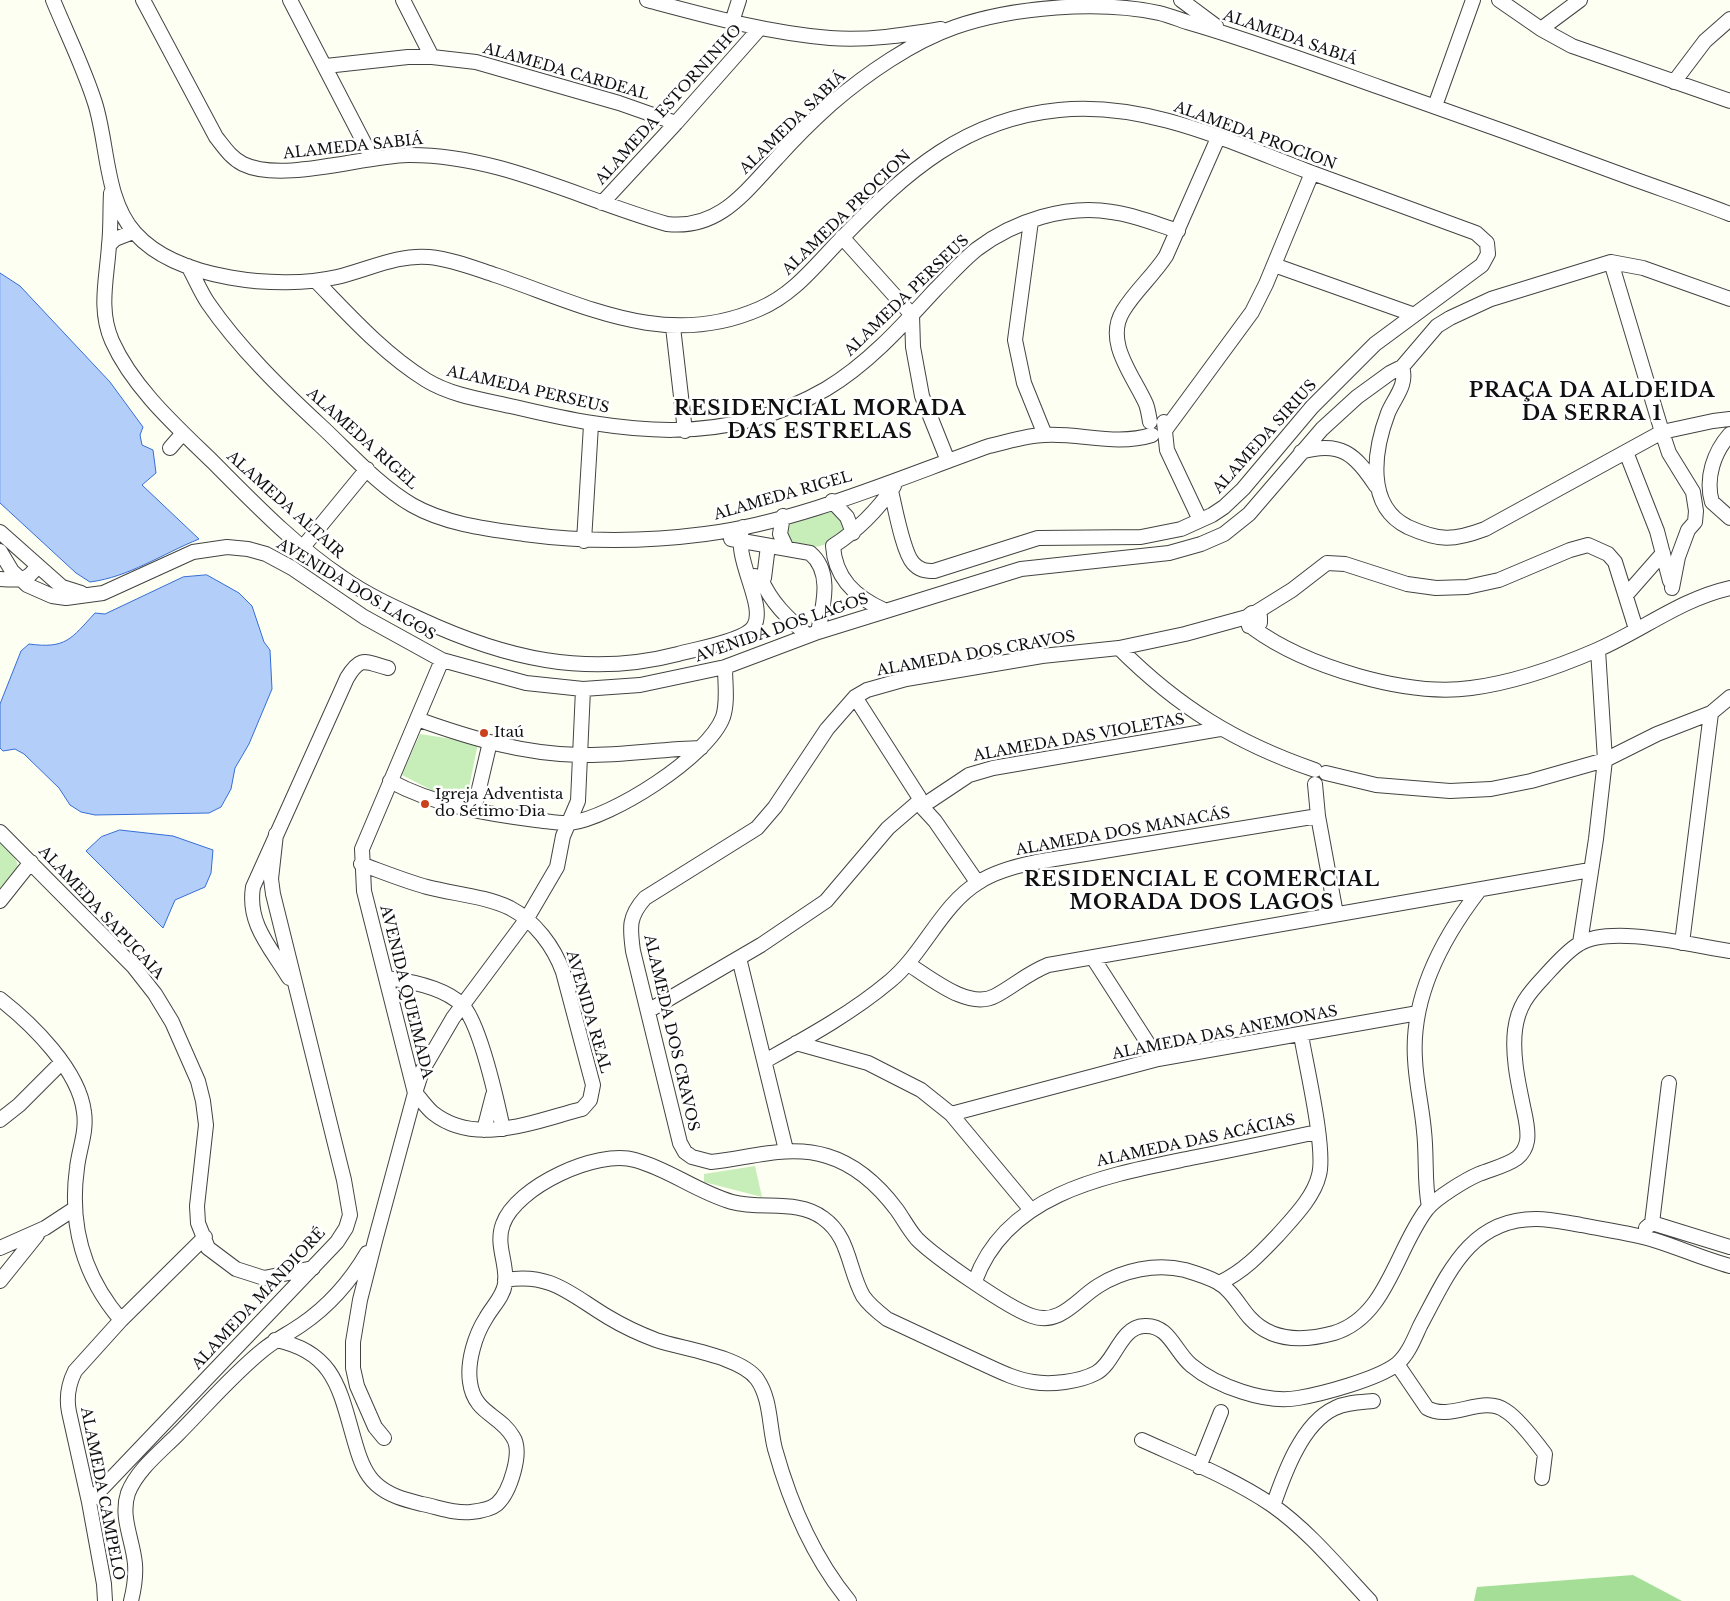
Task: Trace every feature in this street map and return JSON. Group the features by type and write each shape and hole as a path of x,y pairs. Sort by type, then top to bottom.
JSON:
{"street":[{"name":"ALAMEDA PROCION","path":"53,0 94,102 116,199 133,232 159,254 203,271 258,280 316,281 342,276 406,258 434,257 476,268 639,323 673,327 725,320 761,309 783,295 812,272 842,237 916,168 938,151 969,134 1022,116 1058,110 1112,110 1152,117 1218,138 1476,233 1487,243 1488,254"},
{"name":"ALAMEDA SABIÁ","path":"142,0 216,137 228,154 242,164 259,169 279,170 307,169 372,158 431,155 460,159 493,166 667,224 681,226 709,219 746,192 780,155 829,107 863,77 885,63 954,27 1009,14 1051,8 1116,8 1158,13 1223,31 1436,106 1730,214"},
{"path":"290,0 326,66 372,158"},
{"path":"403,0 432,57"},
{"path":"647,0 760,28 832,38 882,37 954,27"},
{"path":"732,22 739,0"},
{"path":"1158,13 1166,0"},
{"path":"1181,0 1223,31"},
{"path":"1436,106 1473,0"},
{"path":"1499,0 1541,29 1572,46 1730,102"},
{"path":"1541,29 1580,0"},
{"path":"1674,82 1705,41 1730,19"},
{"name":"ALAMEDA ESTORNINHO","path":"602,203 760,28"},
{"path":"882,37 885,49 885,63"},
{"name":"ALAMEDA CARDEAL","path":"326,66 380,58 432,57 476,62 525,74 676,123"},
{"path":"1200,520 1123,358 1116,340 1116,327 1124,308 1157,270 1178,231 1218,138"},
{"name":"ALAMEDA RIGEL","path":"188,266 207,302 256,360 298,404 394,493 432,514 463,523 508,532 584,541 648,540 706,534 744,527 832,501 989,446 1045,434 1106,440 1129,438 1157,428 1180,407 1242,329 1266,284 1312,173"},
{"name":"ALAMEDA ALTAIR","path":"111,180 109,245 103,308 113,343 132,374 183,433 303,547 343,578 387,604 470,642 537,659 587,664 622,664 658,659 731,640 749,632 757,620 757,610 747,573"},
{"name":"ALAMEDA PERSEUS","path":"316,281 394,356 427,380 442,388 591,424 629,430 685,430 744,421 776,413 827,388 849,373 884,344 967,258 996,236 1032,220 1078,210 1095,210 1131,215 1178,231"},
{"path":"1032,220 1015,340 1024,383 1045,434"},
{"path":"1008,231 1021,238 1027,247"},
{"path":"109,245 115,239 133,232"},
{"path":"842,237 912,315 914,347 922,396 948,461"},
{"name":"ALAMEDA SIRIUS","path":"901,532 913,564 926,571 934,571 1038,538 1141,538 1161,535 1200,520 1224,507 1243,489 1312,407 1375,344 1412,314 1475,272 1488,254"},
{"path":"1376,486 1379,442 1388,413 1403,384 1402,368 1430,333 1450,318 1491,299 1611,262 1644,268 1730,298"},
{"path":"1611,262 1669,453 1686,480 1695,501 1695,522"},
{"path":"1274,265 1412,314"},
{"path":"340,305 339,290 342,276"},
{"path":"673,327 685,430"},
{"path":"884,344 900,342 914,347"},
{"name":"AVENIDA DOS LAGOS","path":"1,554 20,580 52,596 66,598 92,595 125,584 192,552 227,547 248,549 266,554 292,568 364,617 442,660 526,683 583,689 666,681 725,667 812,634 884,610 1020,569 1169,554 1201,544 1224,534 1249,514 1301,452 1344,408 1390,373 1402,368"},
{"path":"1301,452 1325,447 1344,452 1360,462 1376,486 1386,507 1400,523 1438,539 1460,538 1485,529 1662,432 1714,420 1730,420"},
{"path":"584,541 591,424"},
{"path":"170,448 183,433"},
{"path":"1727,516 1712,502 1710,493 1712,470 1720,448 1730,434"},
{"path":"1626,452 1657,531 1675,606"},
{"path":"303,547 366,469"},
{"path":"1686,480 1702,477 1712,470"},
{"path":"706,534 810,553 833,546 853,533 874,513 899,478"},
{"path":"876,486 888,494 901,532"},
{"path":"832,501 847,517 853,533"},
{"path":"874,513 891,519 901,532"},
{"path":"1672,588 1674,570 1684,538 1695,522 1715,514 1727,516"},
{"path":"783,516 780,534 787,549"},
{"path":"744,527 739,541 747,573 761,579 769,596 779,610 812,634 824,577 820,562 810,553"},
{"name":"AVENIDA DOS LAGOS","path":"0,532 37,566 70,592 92,595"},
{"path":"1636,629 1627,594 1615,562 1608,554 1597,547 1588,545 1570,550 1499,580 1467,587 1436,588 1407,584 1345,564 1327,563 1269,605 1254,621 1269,637 1301,656 1340,671 1382,681 1426,688 1470,688 1514,678 1598,650 1636,629 1675,606 1730,588"},
{"path":"761,579 764,577 768,546"},
{"path":"833,546 838,573 865,602 884,610"},
{"path":"1,554 17,548"},
{"path":"1627,594 1663,552"},
{"path":"0,579 20,580 29,577 37,566"},
{"name":"ALAMEDA DOS CRAVOS","path":"786,1150 723,1161 701,1161 685,1152 680,1142 629,926 638,906 656,890 761,824 775,807 827,729 855,697 881,684 1042,656 1119,648 1232,622 1254,621"},
{"path":"1119,648 1162,688 1191,711 1220,729 1270,754 1301,765 1319,781"},
{"path":"1580,943 1596,839 1604,760 1598,650"},
{"name":"AVENIDA QUEIMADA","path":"384,1438 364,1405 353,1368 353,1342 360,1300 406,1120 415,1093 364,891 361,864 362,849 442,660"},
{"name":"ALAMEDA MANDIORÉ","path":"279,947 255,923 251,900 264,878 276,834 355,664 364,662 388,668"},
{"path":"390,781 436,800 474,810 569,824 594,818 670,774 701,748 723,715 725,667"},
{"path":"415,1093 422,1071 453,1018 526,920 557,867 562,836 578,801 578,755 583,689"},
{"path":"855,697 977,882"},
{"path":"1319,781 1342,777 1376,785 1450,790 1491,788 1530,781 1604,760 1657,734 1711,713 1730,697"},
{"path":"1682,943 1711,713"},
{"path":"417,719 490,742 529,750 578,755 627,754 701,748"},
{"name":"ALAMEDA DAS VIOLETAS","path":"648,1011 740,958 802,919 826,901 888,828 924,801 969,775 994,768 1220,729"},
{"path":"474,810 490,742"},
{"path":"1319,781 1318,816 1336,914"},
{"name":"ALAMEDA DOS MANACÁS","path":"765,1060 861,1004 908,964 952,907 977,882 1012,867 1036,862 1318,816"},
{"name":"ALAMEDA SAPUCAIA","path":"0,832 133,966 155,994 172,1022 198,1081 203,1101 206,1125 197,1199 198,1223 208,1248 221,1260 236,1269 264,1278"},
{"path":"0,901 31,862"},
{"name":"AVENIDA REAL","path":"361,864 425,886 510,908 546,939 556,954 593,1085 592,1094 587,1105 582,1109 503,1129 484,1130 460,1127 432,1112 415,1093"},
{"path":"908,964 960,996 974,1001 994,996 1031,972 1048,965 1336,914 1478,892 1590,870"},
{"name":"ALAMEDA MANDIORÉ","path":"89,1502 274,1305 337,1242 346,1228 350,1215 344,1180 296,989 279,947 264,878"},
{"path":"1429,1207 1425,1181 1425,1133 1415,1057 1418,1012 1432,966 1461,914 1478,892"},
{"path":"740,958 786,1150 826,1155 861,1172 876,1184 918,1240 975,1281 1029,1315 1040,1318 1058,1316 1067,1311 1108,1280 1149,1268 1185,1270 1219,1283 1236,1298 1251,1319 1264,1329 1291,1339 1338,1332 1367,1314 1377,1302 1408,1240 1429,1207 1473,1176 1517,1158 1523,1152 1527,1136 1515,1052 1515,1031 1518,1016 1524,999 1580,943 1596,938 1624,936 1730,951"},
{"path":"1093,958 1158,1059"},
{"path":"386,978 420,985 446,994 462,1005 476,1028 503,1129"},
{"path":"392,1002 401,993 420,985"},
{"path":"446,994 450,1002 453,1018"},
{"path":"0,998 49,1046 62,1062 76,1085 84,1111 84,1135 77,1168 74,1209 78,1239 86,1263 105,1301 121,1320"},
{"name":"ALAMEDA DAS ANEMONAS","path":"952,1114 1158,1059 1301,1035 1418,1012"},
{"path":"453,1018 467,1022 476,1028"},
{"path":"1219,1283 1244,1268 1258,1256 1287,1224 1314,1189 1320,1174 1317,1132 1301,1035"},
{"path":"796,1043 877,1067 921,1090 952,1114 1031,1210"},
{"path":"404,1052 416,1055 433,1051"},
{"path":"0,1120 19,1105 62,1062"},
{"path":"1637,1236 1652,1223 1669,1083"},
{"path":"484,1130 494,1091"},
{"path":"406,1120 423,1110 432,1112"},
{"name":"ALAMEDA DAS ACÁCIAS","path":"975,1281 981,1265 990,1250 1031,1210 1090,1181 1317,1132"},
{"path":"275,1340 300,1346 320,1360 328,1369 348,1414 364,1468 376,1484 388,1493 409,1501 467,1512 490,1508 503,1497 514,1470 517,1445 510,1432 478,1405 472,1393 469,1373 480,1329 502,1294 505,1280 499,1239 504,1221 514,1204 536,1186 568,1171 602,1161 629,1159 650,1165 698,1190 733,1202 764,1207 793,1206 816,1213 825,1219 841,1236 858,1286 874,1310 887,1319 1023,1380 1056,1383 1095,1374 1108,1362 1131,1331 1142,1326 1161,1330 1183,1357 1206,1375 1251,1395 1266,1398 1295,1399 1372,1377 1397,1364 1409,1347 1459,1257 1469,1245 1484,1234 1502,1225 1536,1219 1637,1236 1730,1266"},
{"path":"0,1248 40,1231 74,1209"},
{"path":"1652,1223 1730,1248"},
{"path":"0,1281 40,1231"},
{"name":"ALAMEDA CAMPELO","path":"105,1601 104,1584 89,1502 67,1402 70,1380 75,1371 121,1320 205,1237"},
{"name":"AVENIDA QUEIMADA","path":"131,1601 136,1578 125,1515 128,1494 132,1484 152,1460 255,1357 275,1340 317,1314 342,1290 375,1242"},
{"path":"274,1305 273,1289 264,1278 314,1267"},
{"path":"505,1280 522,1277 551,1282 562,1287 608,1318 642,1334 716,1357 750,1372 762,1390 782,1474 796,1511 830,1575 849,1601"},
{"path":"342,1290 360,1300"},
{"path":"1397,1364 1427,1408 1434,1412 1442,1413 1483,1406 1497,1406 1507,1411 1545,1454 1542,1478"},
{"path":"1273,1506 1293,1458 1318,1421 1326,1413 1340,1406 1373,1401"},
{"path":"1199,1467 1221,1412"},
{"path":"1142,1440 1254,1494 1273,1506 1296,1525 1370,1601"},
{"path":"82,1476 106,1482"}],"green space":[{"path":"831,511 840,515 845,530 839,536 820,546 790,547 787,531 791,524"},
{"path":"420,734 478,743 465,807 402,775"},
{"path":"0,841 14,857 18,868 13,878 0,894"},
{"path":"755,1166 762,1197 704,1182 704,1174"},
{"path":"1633,1575 1682,1601 1474,1601 1477,1587"}],"water":[{"path":"0,273 20,286 110,382 143,427 140,435 142,445 153,450 156,473 142,485 199,539 132,570 90,582 76,573 0,503"},
{"path":"207,575 239,593 252,606 264,642 270,650 272,689 249,744 235,768 231,789 221,807 209,813 95,815 81,812 70,805 59,788 24,754 15,749 3,751 0,748 0,704 21,651 29,644 52,645 60,643 80,630 95,613 105,614 183,577"},
{"path":"120,830 173,836 213,850 211,873 205,887 175,900 163,928 86,851 101,837"}],"place":[{"name":"Itaú","path":"484,733"},
{"name":"Igreja Adventista do Sétimo Dia","path":"425,804"}],"district":[{"name":"PRAÇA DA ALDEIDA DA SERRA 1","path":"1592,402"},
{"name":"RESIDENCIAL MORADA DAS ESTRELAS","path":"820,420"},
{"name":"RESIDENCIAL E COMERCIAL MORADA DOS LAGOS","path":"1202,892"}]}
